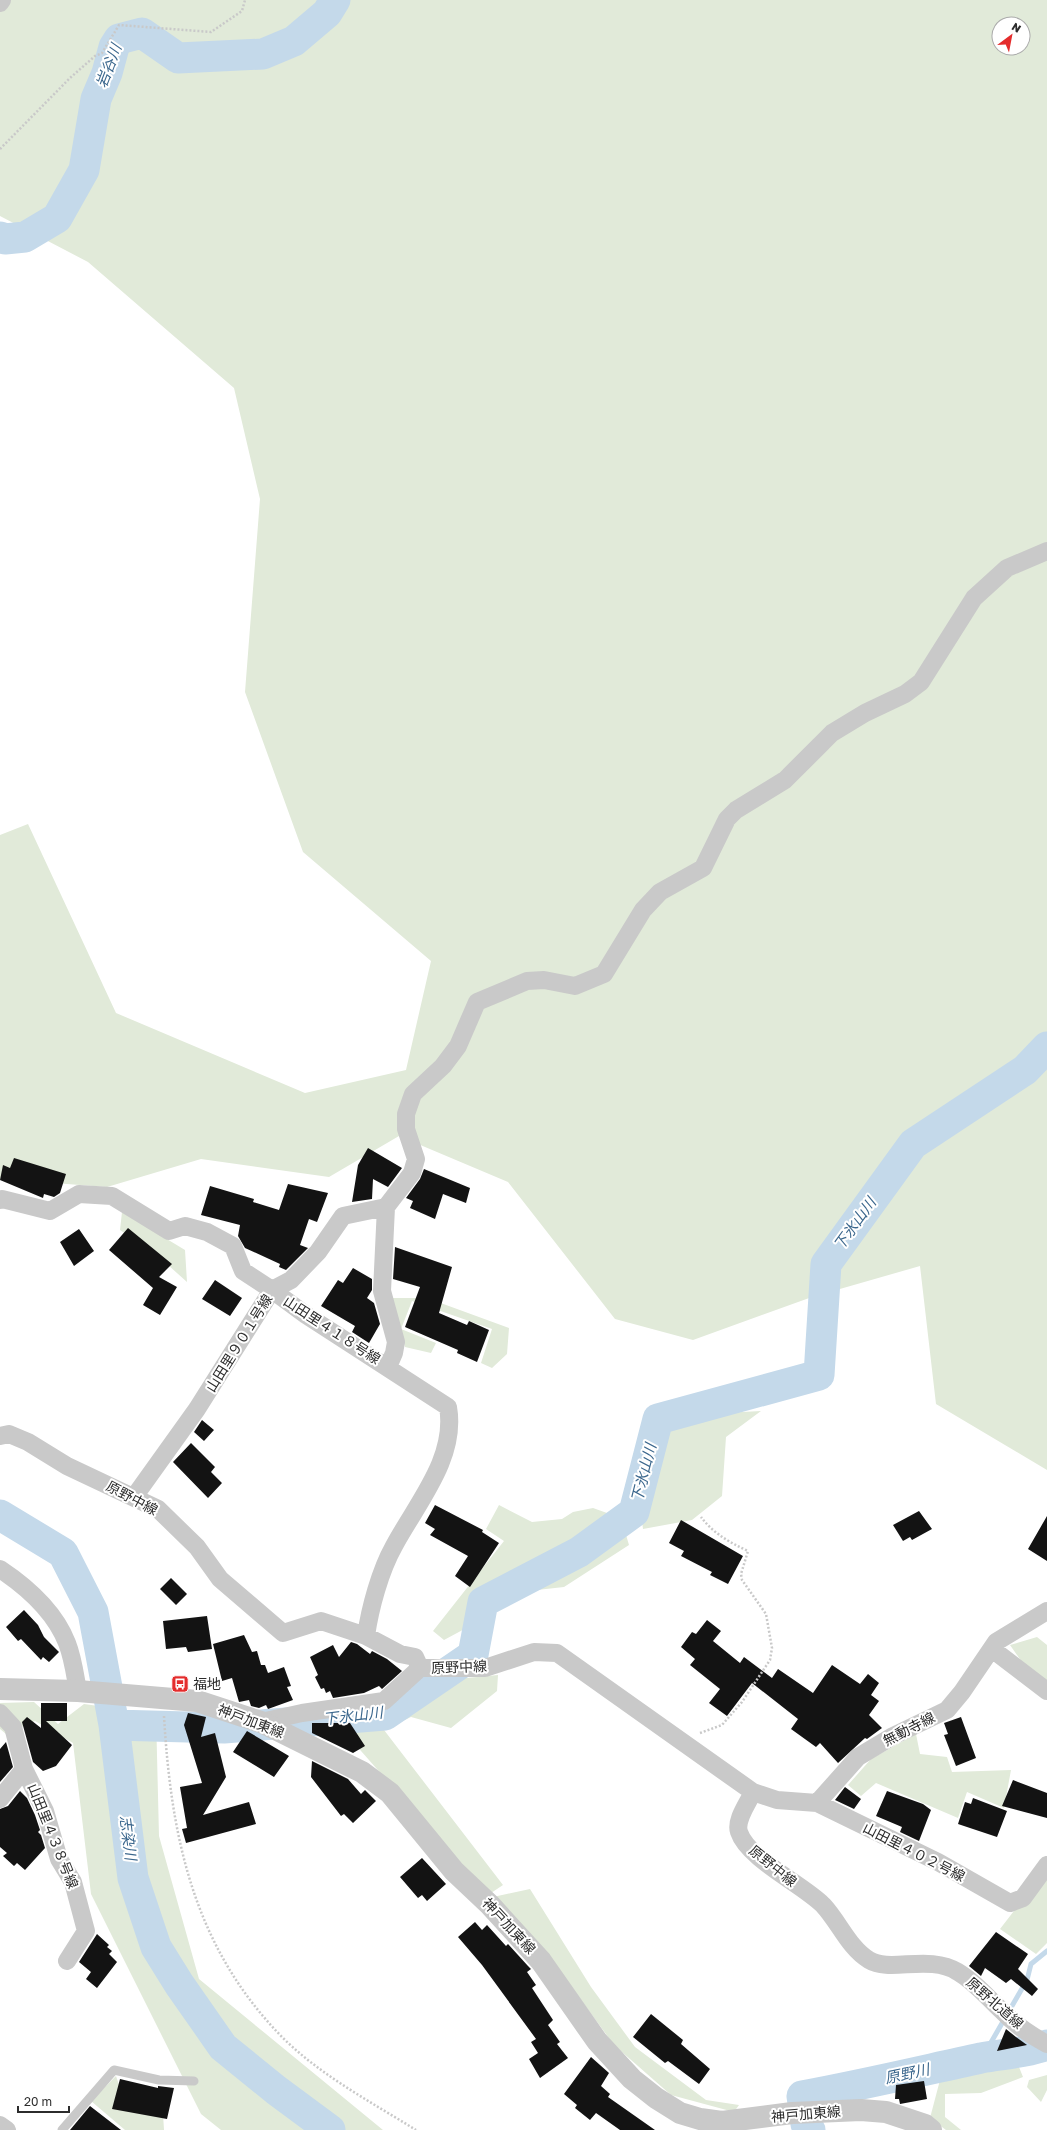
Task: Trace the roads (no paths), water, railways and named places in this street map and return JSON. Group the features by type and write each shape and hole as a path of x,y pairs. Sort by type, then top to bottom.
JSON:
{"street":[{"path":"388,1367 394,1353 396,1342 382,1291 386,1207 412,1173 416,1159 406,1129 406,1114 414,1094 443,1066 458,1046 477,1002 527,982 544,980 575,986 604,974 648,905 660,892 703,868 727,819 732,814 785,780 832,733 865,713 905,694 922,682 974,598 1007,568 1047,551"},
{"name":"山田里４１８号線","path":"1,1199 50,1211 79,1194 112,1196 169,1231 186,1226 207,1232 233,1246 243,1271 306,1315 448,1407 451,1423 439,1469 393,1547 370,1610 366,1636"},
{"name":"山田里９０１号線","path":"134,1497 198,1409 272,1290 291,1280 318,1252 343,1216 386,1207"},
{"name":"原野中線","path":"0,1436 9,1434 28,1442 67,1466 158,1509 197,1547 220,1580 283,1633 321,1621 366,1636 400,1654 415,1657 421,1668 485,1668 534,1652 557,1653 753,1792 739,1821 739,1830 744,1842 765,1861 822,1905 857,1949 870,1961"},
{"path":"0,1569 32,1593 52,1617 67,1642 78,1691"},
{"name":"無動寺線","path":"817,1803 858,1757 893,1736 947,1710 996,1642 1047,1611"},
{"path":"992,1649 1047,1691"},
{"path":"262,1722 302,1713 384,1701 421,1668"},
{"name":"神戸加東線","path":"0,1690 78,1691 163,1707 197,1701 262,1722 362,1772 390,1793 454,1871 490,1905 542,1960 597,2040 632,2079 656,2098 680,2113 700,2119 722,2122 792,2113 862,2110 886,2112 926,2125 931,2130"},
{"name":"山田里４３８号線","path":"0,1713 13,1727 24,1769 45,1811 59,1859 73,1882 86,1931 67,1961"},
{"path":"0,1799 24,1769"},
{"path":"753,1792 777,1800 817,1803"},
{"name":"山田里４０２号線","path":"817,1803 938,1862 1010,1903 1023,1898 1047,1865"},
{"name":"原野北道線","path":"870,1961 882,1964 925,1963 941,1965 957,1971 974,1983 1016,2024 1044,2042"},
{"path":"0,2125 7,2130"}],"lane":[{"path":"62,2130 114,2070 159,2080 194,2080"}],"waterway":[{"name":"岩谷川","path":"0,237 5,239 25,237 57,218 84,170 96,99 107,73 114,47 119,39 142,33 178,58 263,54 294,41 327,13 335,0"},
{"name":"下氷山川","path":"114,1725 224,1728 385,1715 473,1655 483,1602 579,1552 634,1512 658,1419 819,1375 826,1264 913,1144 1025,1070 1047,1047"},
{"name":"志染川","path":"0,1515 63,1553 93,1612 114,1725 133,1878 156,1947 179,1984 223,2047 276,2090 330,2130"},
{"path":"982,2058 1027,1980 1031,1964 1047,1951"},
{"name":"原野川","path":"810,2130 806,2124 802,2096 981,2058 1023,2052 1047,2045"}],"place":[{"name":"福地","path":"180,1684"}]}
